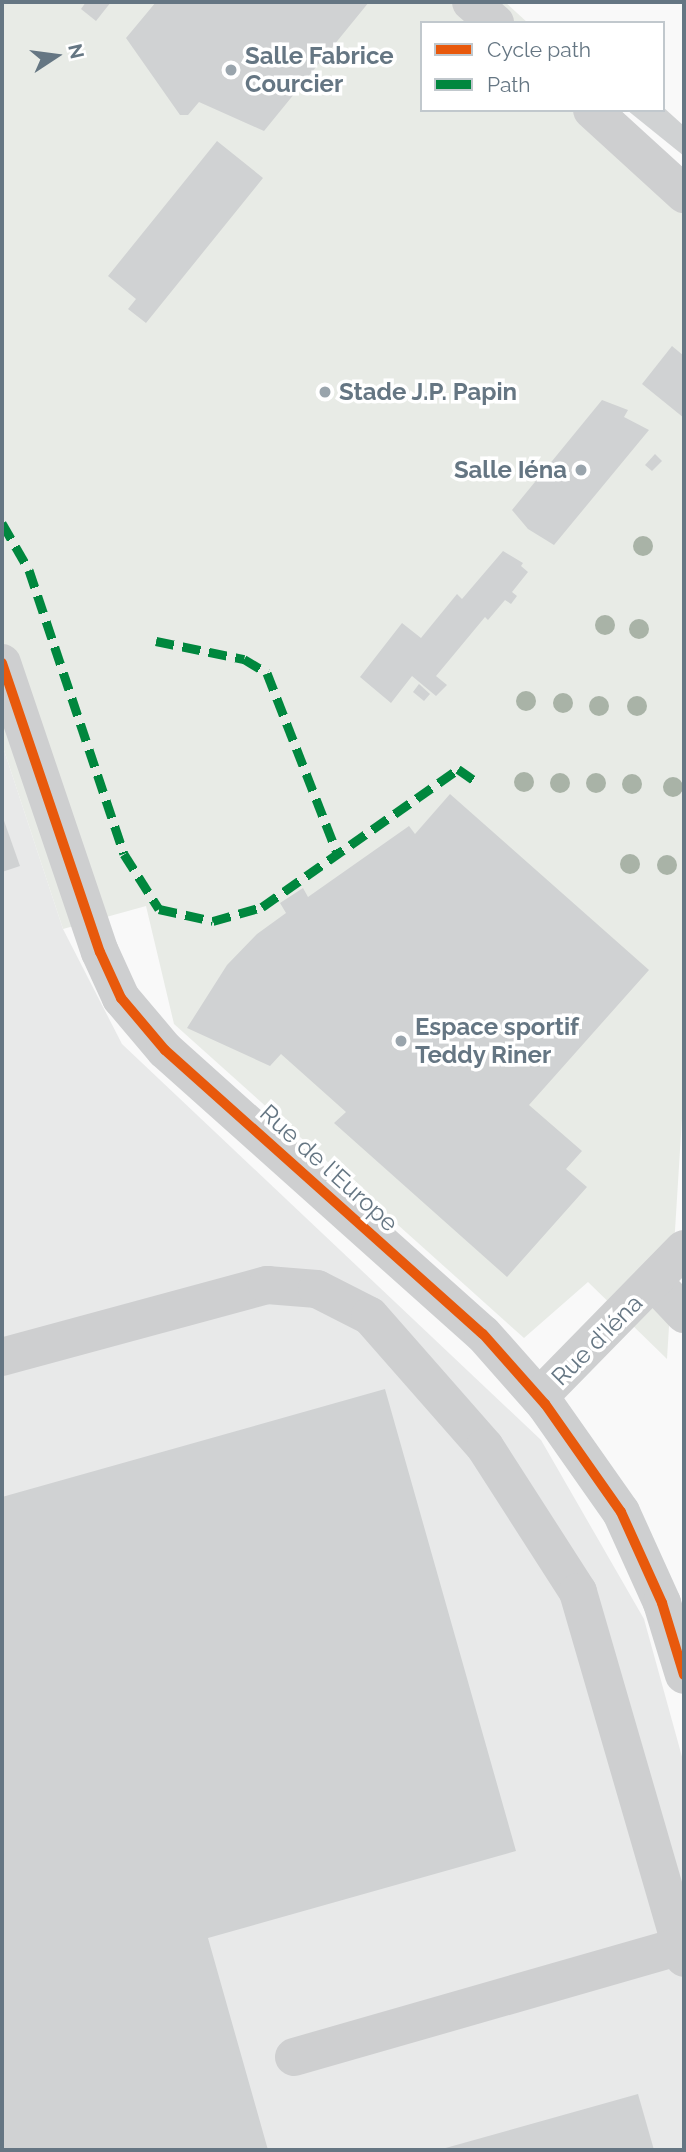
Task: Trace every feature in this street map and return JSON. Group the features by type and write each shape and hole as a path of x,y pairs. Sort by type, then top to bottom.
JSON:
{"street":[{"path":"471,2 493,21"},
{"path":"594,112 684,194"},
{"name":"Rue de l'Europe","path":"2,663 100,952 134,1017 483,1334 539,1397 621,1512 657,1592 684,1675"},
{"name":"Rue d'Iéna","path":"539,1397 684,1249"},
{"name":"Rue d'Iéna","path":"654,1282 684,1314"},
{"path":"2,1357 267,1285 317,1289 370,1316 485,1447 578,1592 683,1950 294,2057"}],"shaded area":[{"path":"2,2 505,2 526,21 420,21 420,112 622,112 684,171 684,1086 667,1359 588,1282 524,1338 174,1024 146,906 63,929 2,744"},
{"path":"2,744 63,929 122,1044 541,1440 644,1619 684,1764 684,2150 2,2150"}],"building":[{"path":"86,2 111,2 96,21 81,9"},
{"name":"Salle Fabrice Courcier","path":"156,2 369,2 264,131 199,102 188,115 180,115 126,38"},
{"path":"665,109 684,126 684,156 629,112 665,112"},
{"path":"217,141 263,178 146,323 128,309 136,299 108,276"},
{"path":"672,346 684,356 684,418 642,384"},
{"name":"Salle Iéna","path":"602,400 628,410 624,417 649,430 554,545 528,529 512,510"},
{"path":"655,454 662,461 652,471 645,465"},
{"path":"503,551 523,563 521,566 528,572 512,592 517,596 511,604 505,600 488,620 485,617 436,676 447,685 436,696 412,676 391,703 360,677 402,623 421,638 457,594 462,599"},
{"path":"419,684 430,694 424,701 413,692"},
{"name":"Espace sportif Teddy Riner","path":"450,794 649,970 529,1105 582,1151 566,1169 587,1187 507,1277 334,1123 346,1112 281,1054 270,1066 187,1028 227,965 257,934 286,913 280,903 303,888 308,897 409,826 415,834"},
{"path":"2,815 20,866 2,872"},
{"path":"385,1389 516,1851 208,1938 268,2150 2,2150 2,1497"},
{"path":"638,2094 654,2150 442,2150 442,2149"}],"marked path":[{"path":"2,523 29,570 124,854 159,909 213,921 262,907 458,769 475,781"},
{"path":"156,641 244,659 267,673 337,853"}],"cycle path":[{"path":"2,663 100,952 121,998 165,1050 483,1334 545,1404 621,1512 662,1603 684,1675"}],"place":[{"name":"Salle Fabrice Courcier","path":"231,70"},
{"name":"Stade J.P. Papin","path":"325,392"},
{"name":"Salle Iéna","path":"581,470"},
{"name":"Espace sportif Teddy Riner","path":"401,1041"}]}
